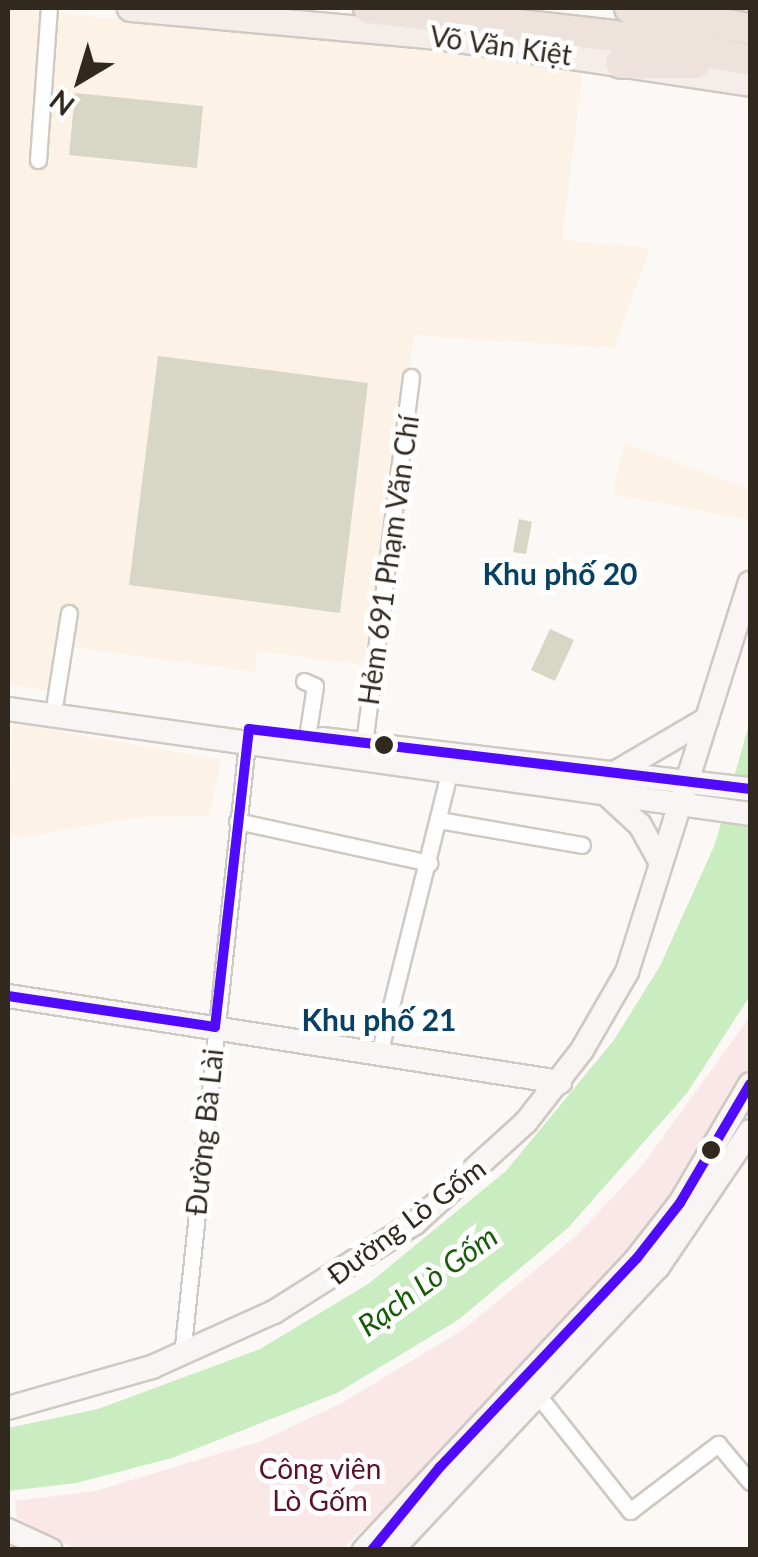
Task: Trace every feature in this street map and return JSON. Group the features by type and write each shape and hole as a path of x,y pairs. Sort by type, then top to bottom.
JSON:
{"highway":[{"name":"Võ Văn Kiệt","path":"369,8 642,39 748,67"},
{"path":"630,8 684,21 750,28"},
{"path":"715,8 750,11"},
{"path":"621,62 748,67"}],"main road":[{"name":"Võ Văn Kiệt","path":"130,8 438,36 621,62"},
{"name":"Đường Lò Gốm","path":"8,1408 83,1392 182,1355 309,1293 402,1232 486,1164 560,1082 621,985 661,863 692,790 707,719 750,583"},
{"path":"8,694 450,773 607,786 750,790"},
{"path":"8,710 248,736 307,737 364,744 607,786 640,825 661,863"},
{"path":"607,786 707,719"},
{"path":"692,790 705,808 750,814"},
{"path":"8,996 560,1082"},
{"path":"374,1548 531,1387 746,1129 750,1084"},
{"path":"8,1530 51,1550"}],"street":[{"path":"38,160 48,8"},
{"name":"Hẻm 691 Phạm Văn Chí","path":"364,744 411,377"},
{"path":"55,701 69,613"},
{"path":"304,682 315,686 307,737"},
{"name":"Đường Bà Lài","path":"182,1355 248,736"},
{"path":"380,1054 450,773"},
{"path":"439,820 582,845"},
{"path":"238,821 429,863"},
{"path":"531,1387 630,1511 718,1444 747,1470"}],"shaded area":[{"path":"8,8 583,67 562,240 650,248 614,348 414,335 364,665 258,651 255,672 71,647 63,693 8,684"},
{"path":"624,443 750,489 750,520 613,494"},
{"path":"13,723 221,760 209,816 135,817 20,838 8,833"}],"green space":[{"name":"Công viên Lò Gốm","path":"750,1017 749,1075 654,1222 444,1452 343,1549 75,1549 17,1518 15,1501 95,1491 261,1441 342,1403 464,1329 576,1236 641,1167"}],"water":[{"name":"Rạch Lò Gốm","path":"750,721 750,996 687,1093 568,1228 458,1320 337,1393 172,1458 76,1483 8,1491 8,1428 98,1409 260,1349 368,1284 506,1171 614,1040 660,966 715,844"}],"building":[{"path":"75,93 203,106 197,168 69,155"},
{"path":"158,356 368,383 340,613 129,585"},
{"path":"519,519 532,522 526,554 513,552"},
{"path":"550,629 574,640 555,681 531,670"}],"transit line":[{"path":"215,1027 249,729 750,789"},
{"path":"8,996 215,1027"},
{"path":"372,1550 440,1467 637,1258 680,1203 750,1084"}],"district":[{"name":"Khu phố 20","path":"560,573"},
{"name":"Khu phố 21","path":"379,1019"}]}
